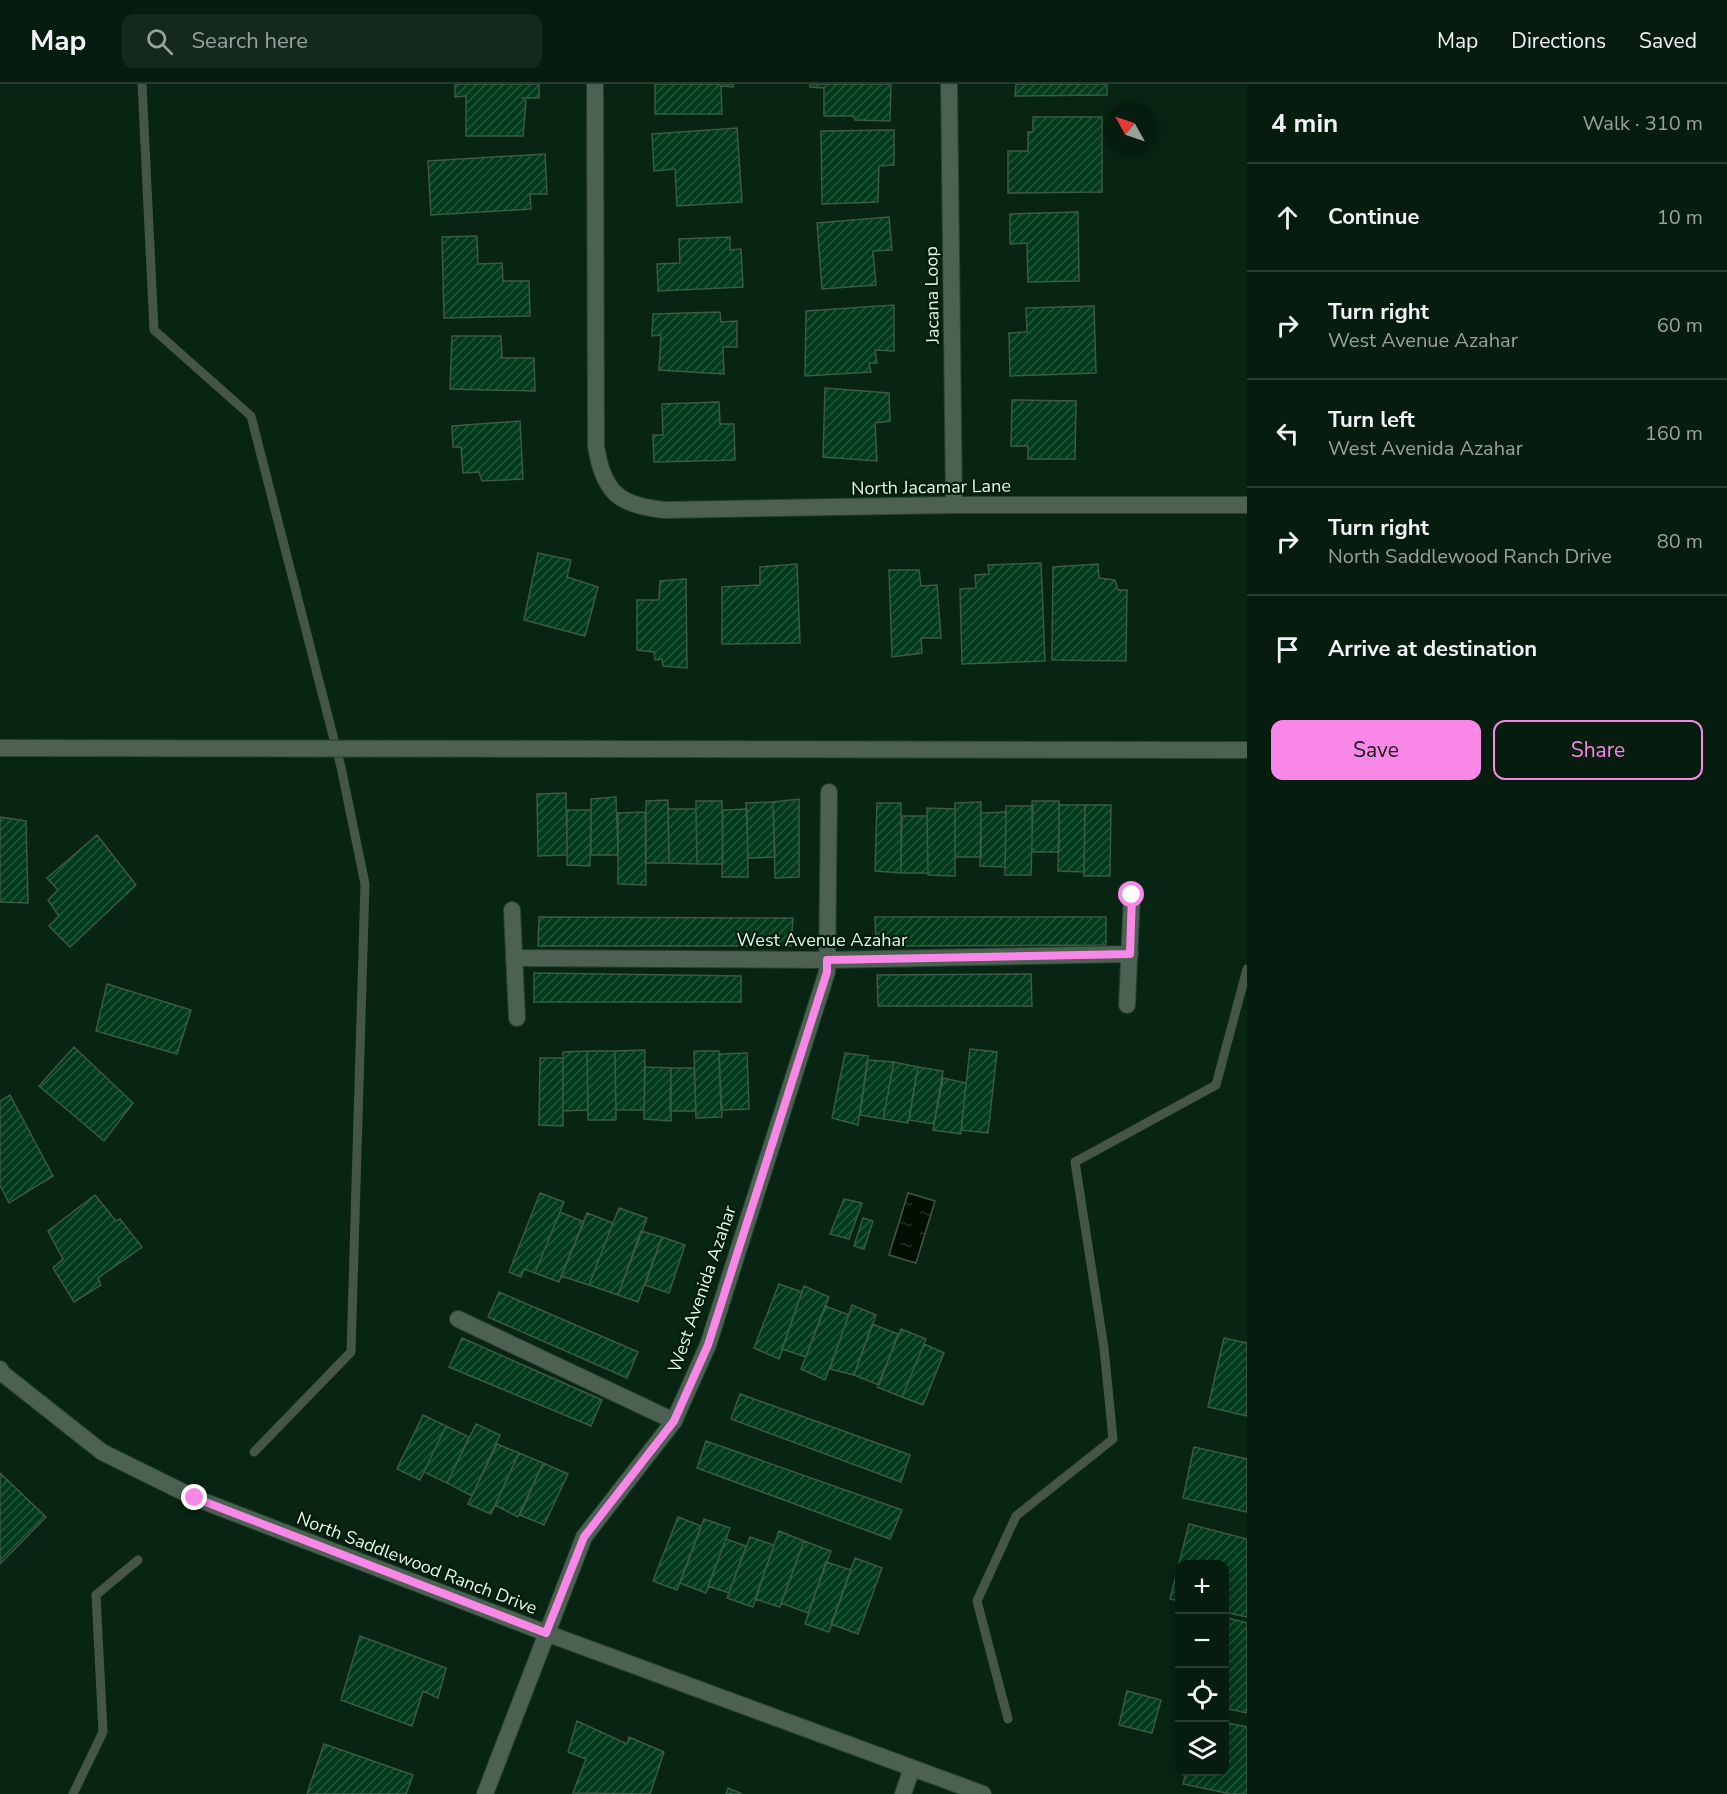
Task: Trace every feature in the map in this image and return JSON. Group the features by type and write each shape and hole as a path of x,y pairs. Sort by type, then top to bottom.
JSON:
{"street":[{"name":"North Jacamar Lane","path":"595,84 596,446 599,470 605,484 619,495 642,508 665,510 954,505 1247,505"},
{"name":"Jacana Loop","path":"949,84 954,505"},
{"path":"0,748 1247,750"},
{"name":"West Avenida Azahar","path":"485,1794 584,1537 674,1421 708,1345 827,972 829,792"},
{"path":"1127,1005 1132,895"},
{"path":"512,910 517,1018"},
{"name":"West Avenue Azahar","path":"514,958 827,960 1130,954"},
{"path":"458,1319 674,1421"},
{"name":"North Saddlewood Ranch Drive","path":"1,1373 102,1452 195,1498 546,1633 982,1794"},
{"path":"903,1794 912,1768"}],"water":[{"path":"908,1193 935,1201 916,1263 889,1255"}],"building":[{"path":"455,84 539,84 539,98 523,98 526,101 523,136 466,136 466,96 455,97"},
{"path":"655,84 733,84 733,87 721,86 722,114 655,114"},
{"path":"810,84 891,84 890,121 855,120 854,116 824,116 824,88 810,87"},
{"path":"1016,84 1107,84 1107,95 1015,96"},
{"path":"1033,117 1102,117 1102,192 1008,193 1008,151 1028,151 1028,132 1033,132"},
{"path":"737,128 742,202 677,206 675,169 654,171 652,134"},
{"path":"894,130 894,165 879,166 878,202 822,204 821,131"},
{"path":"545,154 547,194 530,194 531,209 431,215 428,161"},
{"path":"1078,212 1079,281 1028,282 1027,243 1010,244 1010,214"},
{"path":"889,217 892,250 873,251 876,285 822,289 817,223"},
{"path":"477,236 478,264 502,263 503,281 529,281 530,316 444,318 442,237"},
{"path":"730,237 730,250 741,249 743,287 658,291 657,264 680,263 679,239"},
{"path":"894,305 894,351 875,350 877,363 869,363 871,372 805,376 806,311"},
{"path":"1094,306 1096,373 1010,376 1009,333 1027,332 1026,308"},
{"path":"720,312 721,322 737,321 737,347 723,347 724,374 659,370 661,335 652,336 653,314"},
{"path":"452,336 501,336 502,358 534,358 535,391 450,389"},
{"path":"825,388 889,393 890,421 875,423 877,461 823,457"},
{"path":"1012,400 1076,401 1075,459 1028,459 1028,446 1011,446"},
{"path":"719,402 720,424 734,424 735,460 654,462 653,435 663,435 662,404"},
{"path":"520,421 523,479 482,481 479,472 463,473 461,447 453,447 452,426"},
{"path":"538,553 571,560 567,577 598,587 585,636 524,620"},
{"path":"1041,563 1045,661 962,664 960,589 976,588 975,575 989,574 988,565"},
{"path":"797,564 800,643 722,644 722,587 760,585 760,567"},
{"path":"1098,564 1099,578 1115,580 1118,590 1127,590 1126,661 1052,660 1053,567"},
{"path":"889,570 919,570 921,586 937,585 941,638 921,638 922,653 892,657"},
{"path":"686,579 687,668 663,666 662,659 655,660 654,652 637,650 637,600 659,600 660,581"},
{"path":"566,793 567,855 538,856 537,794"},
{"path":"616,797 618,855 591,855 591,799"},
{"path":"799,799 799,877 775,878 773,802"},
{"path":"668,800 669,863 646,863 646,801"},
{"path":"696,801 722,801 723,864 697,864"},
{"path":"1032,801 1059,801 1059,852 1032,852"},
{"path":"773,802 775,857 748,858 746,803"},
{"path":"981,802 981,857 955,857 955,803"},
{"path":"877,803 901,803 901,873 875,871"},
{"path":"1059,805 1085,805 1084,872 1058,871"},
{"path":"1085,805 1111,805 1110,876 1084,876"},
{"path":"1006,806 1033,806 1031,875 1005,875"},
{"path":"927,808 955,809 955,876 928,875"},
{"path":"668,809 696,809 697,864 669,863"},
{"path":"747,809 748,877 722,877 723,810"},
{"path":"567,810 591,810 590,866 567,865"},
{"path":"645,812 646,885 618,884 618,813"},
{"path":"1006,812 1005,867 980,866 981,813"},
{"path":"902,816 927,816 928,873 901,873"},
{"path":"0,817 26,821 28,903 0,902"},
{"path":"97,835 136,885 70,947 49,926 59,916 48,900 58,890 47,878"},
{"path":"539,917 793,918 791,946 538,946"},
{"path":"875,917 1106,917 1106,945 876,946"},
{"path":"534,973 741,976 741,1002 534,1002"},
{"path":"1031,974 1032,1006 878,1006 877,975"},
{"path":"107,984 191,1010 177,1054 96,1031"},
{"path":"74,1047 133,1103 104,1141 39,1086"},
{"path":"970,1049 997,1052 988,1133 961,1130"},
{"path":"645,1050 644,1110 616,1110 615,1051"},
{"path":"587,1051 588,1110 563,1111 563,1052"},
{"path":"587,1051 615,1051 616,1120 588,1120"},
{"path":"694,1051 719,1051 722,1117 696,1118"},
{"path":"747,1053 749,1109 721,1110 719,1054"},
{"path":"845,1053 868,1056 858,1125 832,1118"},
{"path":"540,1058 563,1058 563,1126 539,1125"},
{"path":"868,1060 894,1062 883,1119 860,1115"},
{"path":"894,1062 918,1067 908,1123 883,1119"},
{"path":"645,1067 671,1068 671,1121 644,1119"},
{"path":"918,1067 943,1071 934,1124 909,1120"},
{"path":"671,1068 694,1068 696,1111 670,1111"},
{"path":"943,1078 966,1083 961,1134 933,1130"},
{"path":"10,1095 53,1176 9,1203 0,1185 0,1101"},
{"path":"540,1193 564,1202 535,1273 524,1269 521,1277 509,1272"},
{"path":"95,1195 116,1221 120,1219 142,1247 98,1278 101,1285 74,1302 53,1268 63,1259 48,1231"},
{"path":"844,1199 862,1203 849,1239 830,1234"},
{"path":"619,1208 647,1218 618,1295 589,1285"},
{"path":"560,1212 584,1222 559,1282 535,1273"},
{"path":"587,1213 613,1223 589,1285 561,1276"},
{"path":"863,1218 873,1221 864,1249 854,1246"},
{"path":"641,1231 662,1237 638,1302 618,1295"},
{"path":"662,1237 685,1245 669,1293 645,1285"},
{"path":"779,1284 802,1292 779,1359 754,1348"},
{"path":"804,1286 829,1297 806,1357 782,1349"},
{"path":"499,1292 638,1352 627,1378 488,1317"},
{"path":"852,1305 876,1315 854,1375 830,1369"},
{"path":"825,1306 849,1315 825,1380 801,1369"},
{"path":"872,1324 898,1334 879,1385 854,1375"},
{"path":"901,1329 926,1339 902,1397 877,1387"},
{"path":"462,1338 602,1400 591,1426 449,1367"},
{"path":"1224,1338 1247,1343 1247,1416 1208,1407"},
{"path":"924,1344 944,1353 923,1405 902,1397"},
{"path":"740,1394 910,1455 901,1482 731,1419"},
{"path":"423,1415 446,1426 420,1480 397,1469"},
{"path":"476,1424 500,1435 472,1496 447,1483"},
{"path":"446,1426 469,1437 447,1483 424,1472"},
{"path":"706,1441 902,1510 890,1539 697,1468"},
{"path":"497,1444 519,1453 491,1514 468,1504"},
{"path":"1194,1447 1247,1459 1247,1512 1183,1498"},
{"path":"519,1453 543,1463 518,1517 495,1505"},
{"path":"543,1463 568,1474 544,1525 520,1515"},
{"path":"0,1473 46,1517 0,1564"},
{"path":"678,1517 701,1526 677,1590 653,1581"},
{"path":"704,1519 730,1528 706,1593 680,1583"},
{"path":"1189,1524 1247,1539 1247,1617 1229,1613 1229,1560 1180,1560"},
{"path":"779,1531 804,1541 780,1607 755,1599"},
{"path":"750,1537 774,1545 753,1607 727,1598"},
{"path":"726,1539 746,1546 729,1593 708,1586"},
{"path":"804,1541 831,1551 808,1613 781,1603"},
{"path":"855,1558 882,1568 858,1634 831,1624"},
{"path":"826,1562 851,1570 829,1632 805,1624"},
{"path":"1175,1579 1175,1600 1170,1599"},
{"path":"1229,1618 1247,1623 1247,1713 1229,1709"},
{"path":"360,1636 446,1668 438,1698 423,1691 412,1726 341,1700"},
{"path":"1127,1691 1161,1700 1152,1733 1119,1725"},
{"path":"577,1721 627,1744 629,1737 664,1752 650,1794 573,1793 586,1759 568,1752"},
{"path":"1229,1723 1247,1727 1247,1794 1231,1794 1183,1784 1185,1776 1229,1776"},
{"path":"324,1744 413,1775 406,1794 307,1794"},
{"path":"728,1788 742,1794 726,1794"}],"waterway":[{"path":"142,84 154,330 251,416 341,767 365,884 351,1352 254,1452"},
{"path":"1008,1719 977,1601 1016,1516 1113,1439 1104,1348 1075,1162 1216,1085 1247,969"},
{"path":"73,1794 103,1732 96,1595 138,1560"}],"route":[{"path":"195,1498 546,1633 584,1537 674,1421 708,1345 827,972 827,960 1130,954 1132,895"}]}
